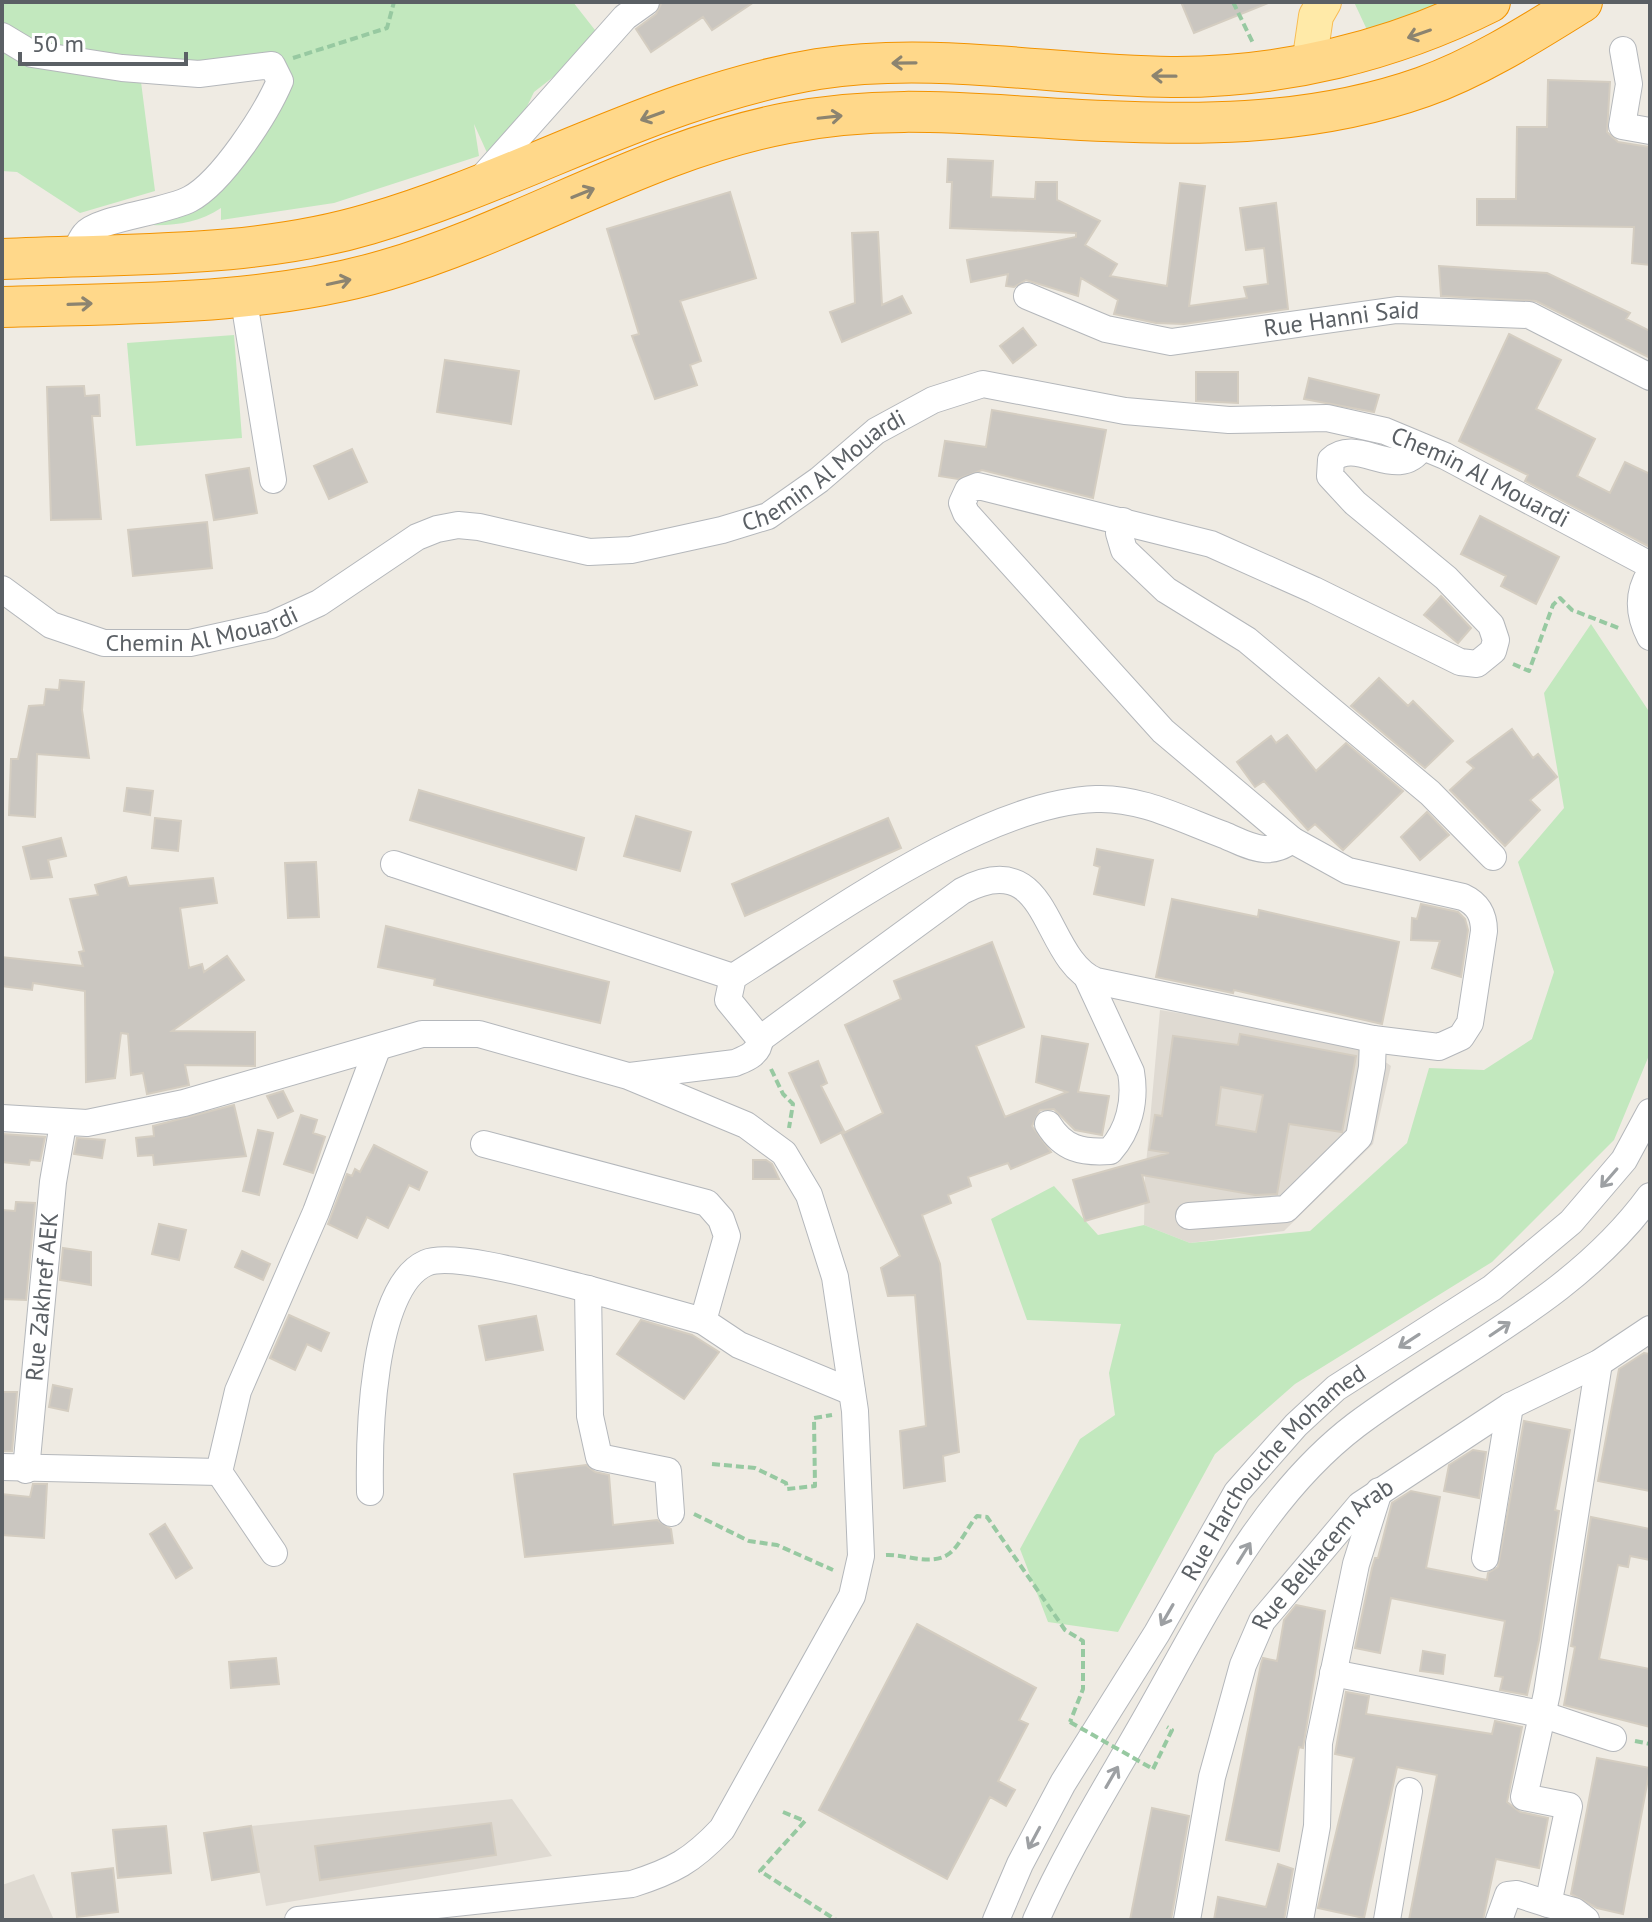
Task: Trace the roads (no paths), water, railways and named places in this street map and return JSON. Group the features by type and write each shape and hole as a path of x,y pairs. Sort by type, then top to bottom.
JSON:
{"highway":[{"path":"2,259 284,242 364,226 712,95 765,79 823,69 903,62 1172,77 1267,70 1309,64 1409,38 1490,2"},
{"path":"2,307 243,295 323,285 387,270 668,158 799,120 919,109 1184,123 1268,121 1327,113 1391,96 1453,74 1582,2"}],"main road":[{"path":"1309,64 1316,16 1324,2"}],"street":[{"path":"475,186 625,17 646,2"},
{"path":"2,36 32,54 122,68 199,74 272,65 280,81 266,113 236,153 193,198 150,214 99,223 85,233 73,256"},
{"path":"1623,50 1629,84 1622,126 1650,131"},
{"path":"243,295 273,480"},
{"name":"Rue Hanni Said","path":"1027,296 1106,329 1171,342 1397,310 1529,315 1650,377"},
{"name":"Chemin Al Mouardi","path":"2,589 51,625 104,643 190,643 271,625 319,603 417,537 437,529 479,527 589,552 631,550 722,530 768,516 819,480 876,431 933,400 983,384 1125,411 1229,420 1327,418 1385,431 1422,447 1650,565"},
{"path":"1087,977 1373,1039 1439,1047 1454,1041 1470,1023 1482,946 1483,916 1475,905 1463,897 1348,871 1292,840 1163,731 966,513 962,499 968,490 978,486 1211,544 1314,590 1460,662 1477,664 1491,656 1495,646 1491,625 1446,578 1355,503 1330,476 1331,460 1340,454 1354,453 1393,463 1413,457 1422,447"},
{"path":"1123,521 1119,533 1124,550 1166,590 1247,640 1430,793 1493,857"},
{"path":"1650,573 1641,595 1641,611 1650,637"},
{"path":"628,1076 735,1063 750,1056 759,1047 760,1039 728,1000 733,977 908,867 1014,816 1055,802 1099,798 1142,805 1259,849 1280,847 1292,840"},
{"path":"394,864 733,977"},
{"path":"760,1039 962,891 987,882 1014,884 1037,898 1071,964 1087,977 1131,1072 1134,1089 1124,1135 1110,1151 1085,1153 1056,1138 1048,1124"},
{"path":"2,1118 63,1124 87,1123 184,1103 422,1034 479,1034 628,1076 746,1125 784,1153 809,1195 822,1228 835,1277 852,1392 861,1556 852,1596 722,1829 697,1856 670,1872 632,1884 298,1920"},
{"path":"1189,1216 1286,1209 1359,1137 1373,1039"},
{"path":"274,1553 219,1472 238,1391 316,1212 377,1049"},
{"name":"Rue Harchouche Mohamed","path":"996,1920 1020,1864 1063,1783 1157,1633 1237,1492 1296,1425 1336,1388 1492,1288 1571,1222 1624,1160 1650,1112"},
{"name":"Rue Zakhref AEK","path":"14,1468 63,1124"},
{"path":"484,1144 707,1203 721,1219 727,1236 703,1321"},
{"name":"Rue Harchouche Mohamed","path":"1036,1920 1056,1873 1185,1650 1262,1523 1303,1473 1355,1426 1576,1277 1650,1196"},
{"path":"370,1492 369,1435 386,1320 405,1279 426,1263 454,1260 588,1289 703,1321 739,1345 852,1392"},
{"path":"588,1289 590,1416 599,1457 668,1471 671,1507"},
{"name":"Rue Belkacem Arab","path":"1187,1920 1212,1777 1243,1665 1257,1632 1316,1554 1360,1505 1379,1491 1510,1406 1599,1363 1650,1329"},
{"path":"1548,1904 1569,1806 1524,1797 1541,1714 1599,1363"},
{"path":"1485,1558 1510,1406"},
{"path":"14,1468 219,1472"},
{"path":"1300,1920 1317,1826 1319,1743 1356,1564 1379,1491"},
{"path":"1333,1673 1541,1714 1613,1738"},
{"path":"1387,1920 1409,1791"},
{"path":"1499,1920 1508,1895 1574,1911 1586,1920"}]}
